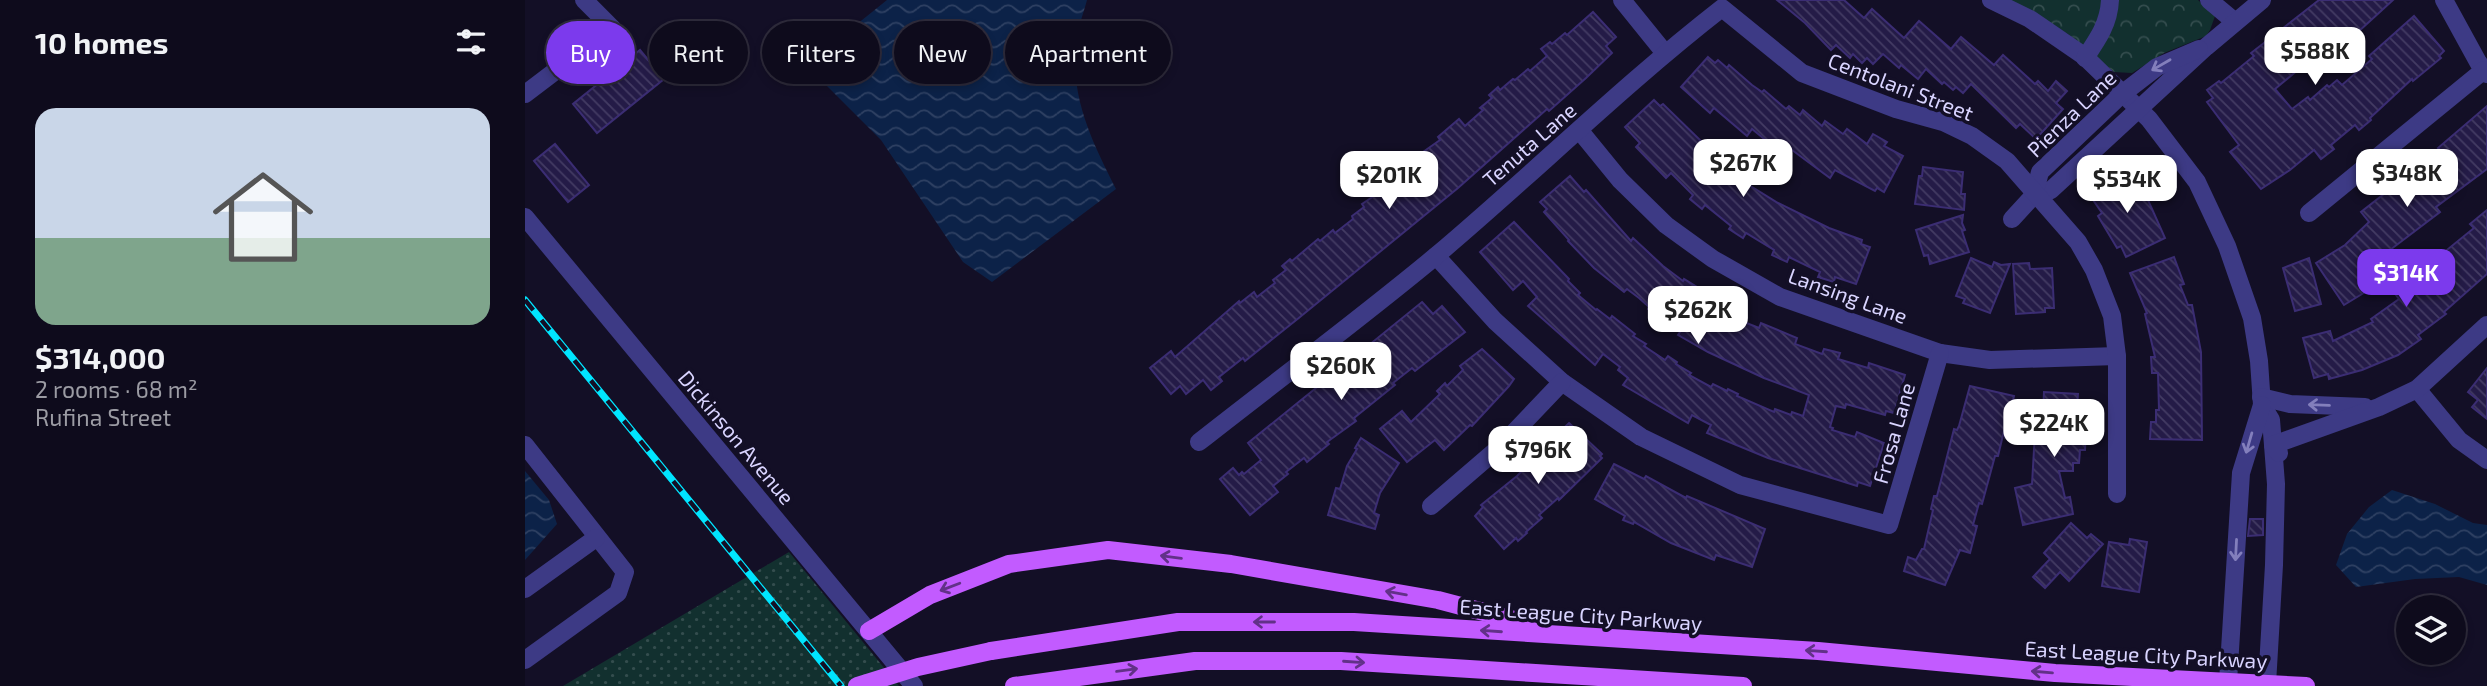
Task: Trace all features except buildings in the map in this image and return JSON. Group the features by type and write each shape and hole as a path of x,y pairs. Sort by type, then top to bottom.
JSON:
{"main road":[{"path":"869,631 930,595 1009,564 1108,550 1231,564 1438,600 1582,637"},
{"name":"East League City Parkway","path":"857,686 918,667 991,652 1178,622 1354,622 1818,651 2055,673 2306,686"},
{"path":"1014,686 1195,661 1341,661 1743,686"}],"street":[{"path":"525,94 612,28 584,0"},
{"path":"1622,0 1664,52"},
{"path":"1991,0 2030,19 2085,58 2149,119 2197,182 2227,246 2252,318 2259,361 2261,401 2241,473 2228,684"},
{"path":"2085,58 2102,32 2109,15 2110,0"},
{"path":"2209,0 2234,21"},
{"name":"Pienza Lane","path":"2034,195 2051,190 2234,21 2262,0"},
{"path":"2309,213 2485,72 2444,0"},
{"name":"Tenuta Lane","path":"1199,442 1436,256 1580,131 1664,52 1722,8"},
{"name":"Centolani Street","path":"1722,8 1802,73 1896,108 1943,122 1972,136 2007,161 2034,195 2078,242 2094,270 2112,316 2117,356 2117,494"},
{"name":"Pienza Lane","path":"2034,195 2040,172 2122,94 2157,67 2206,47"},
{"name":"Lansing Lane","path":"1580,131 1620,180 1667,225 1713,259 1780,297 1940,353 1990,360 2117,356"},
{"path":"2012,219 2034,195"},
{"name":"Dickinson Avenue","path":"525,217 914,686"},
{"path":"1431,506 1502,444 1562,382 1495,321 1436,256"},
{"path":"2273,445 2379,407 2417,389 2487,325"},
{"name":"Frosa Lane","path":"1562,382 1641,437 1740,485 1889,526 1940,353"},
{"path":"2417,389 2459,440 2487,460"},
{"path":"2261,401 2379,407"},
{"path":"2261,401 2271,420 2276,484 2267,685"},
{"path":"525,445 625,572 618,593 525,660"},
{"path":"525,589 596,538"}],"green space":[{"path":"2009,0 2198,0 2215,16 2206,36 2164,53 2132,73 2114,72 2068,34"},
{"path":"789,552 899,686 563,686"}],"water":[{"path":"887,0 1087,0 1081,21 1005,21 1005,84 1077,84 1092,138 1116,189 992,282 963,262 881,140 825,84 880,84 880,21 861,21"},
{"path":"525,471 549,500 557,524 525,560"},
{"path":"2392,490 2435,504 2473,523 2487,525 2487,585 2459,577 2415,579 2356,587 2336,565 2347,534 2369,507"}],"railway":[{"path":"525,300 841,686"}]}
